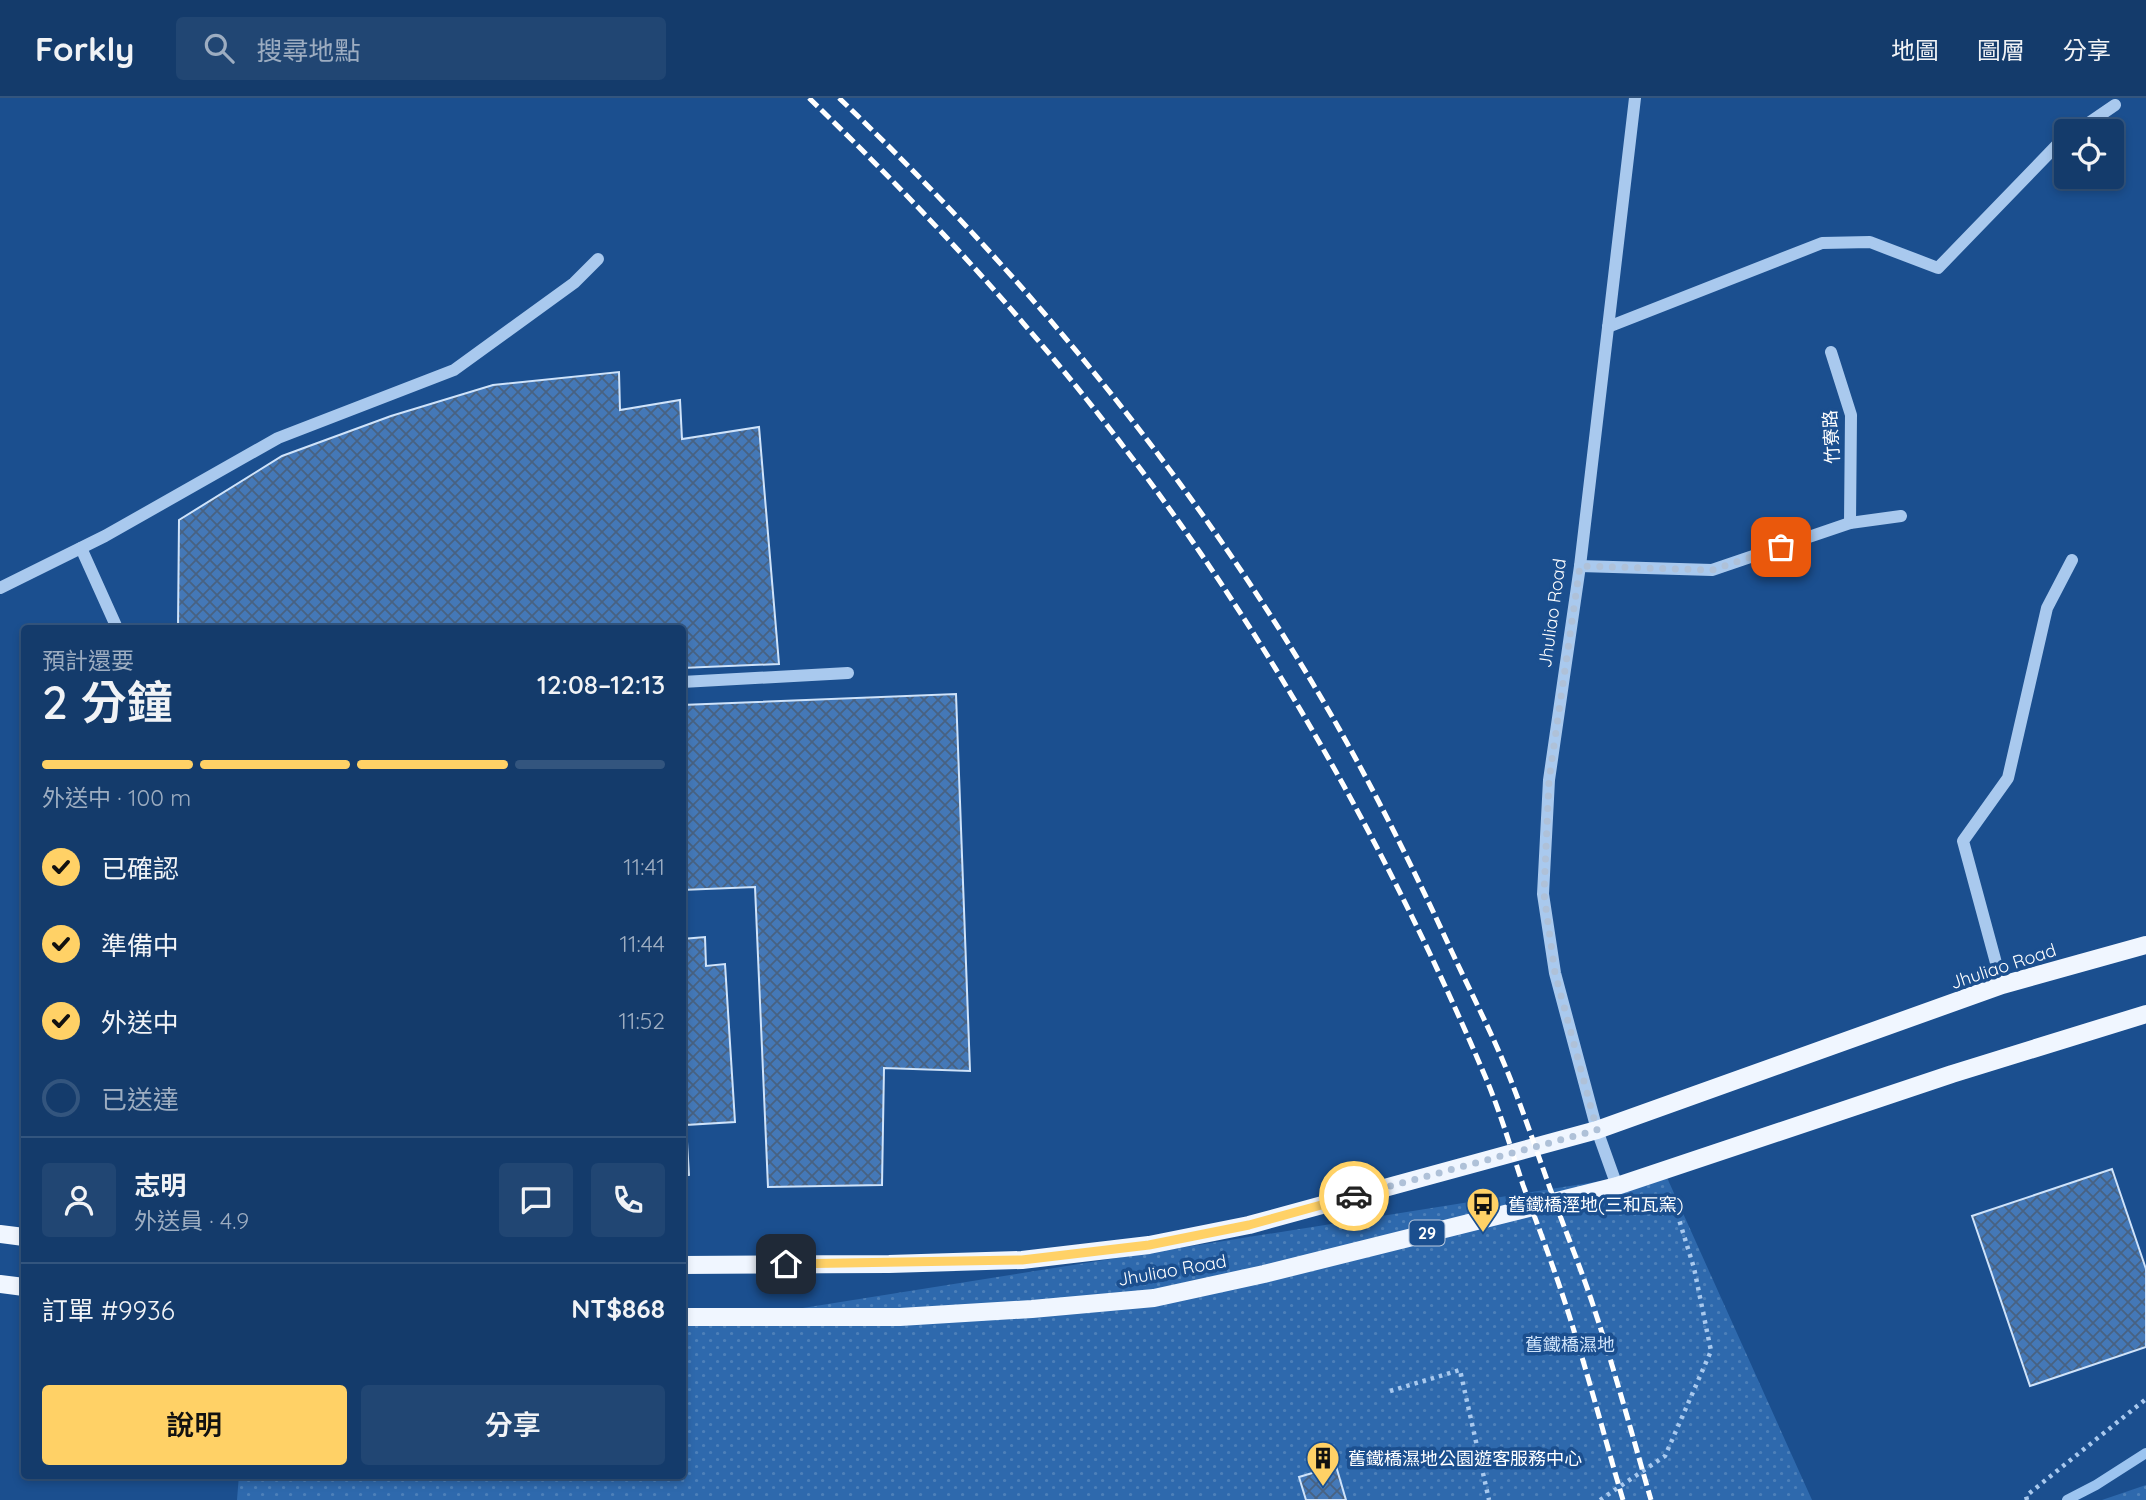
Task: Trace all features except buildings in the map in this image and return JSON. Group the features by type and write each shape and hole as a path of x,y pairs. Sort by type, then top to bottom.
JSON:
{"main road":[{"name":"Jhuliao Road","path":"686,1265 1022,1260 1149,1245 1249,1225 1597,1130 2003,985 2146,945"},
{"name":"Jhuliao Road","path":"686,1317 900,1317 1154,1298 1264,1274 1617,1186 1952,1074 2146,1014"},
{"path":"0,1234 21,1237"},
{"path":"0,1284 21,1287"}],"street":[{"name":"Jhuliao Road","path":"1617,1186 1597,1130 1555,973 1544,894 1549,780 1580,566 1635,98"},
{"path":"2095,119 2115,105"},
{"path":"1608,327 1822,243 1870,242 1938,268 2054,148"},
{"path":"0,588 81,548 278,438 454,370 574,283 598,259"},
{"name":"竹寮路","path":"1831,352 1852,415 1850,523"},
{"path":"1580,566 1712,570 1850,523 1900,516"},
{"path":"81,548 116,625"},
{"path":"2003,985 1963,841 2008,778 2047,608 2072,559"},
{"path":"686,682 848,673"}],"path":[{"path":"1600,1500 1665,1456 1711,1351 1694,1268 1664,1171"},
{"path":"1390,1391 1460,1370 1489,1500"},
{"path":"2026,1498 2146,1399"}],"green space":[{"name":"舊鐵橋濕地","path":"1664,1171 1812,1500 237,1500 239,1479 686,1479 686,1327"},
{"path":"2146,1485 2146,1500 2102,1500"}],"waterway":[{"path":"2067,1500 2146,1453"}],"railway":[{"path":"809,98 934,224 1052,357 1118,439 1180,524 1295,700 1396,885 1490,1089 1565,1301 1623,1500"},
{"path":"839,98 974,234 1100,379 1215,533 1269,612 1319,694 1405,853 1503,1062 1592,1302 1651,1500"}],"way so far":[{"path":"1354,1196 1597,1130 1555,973 1544,894 1549,780 1580,566 1712,570 1781,547"}],"place":[{"name":"舊鐵橋溼地(三和瓦窯)","path":"1483,1234"},
{"name":"舊鐵橋濕地公園遊客服務中心","path":"1323,1488"}],"route":[{"path":"786,1264 1022,1260 1149,1245 1249,1225 1354,1196"}]}
